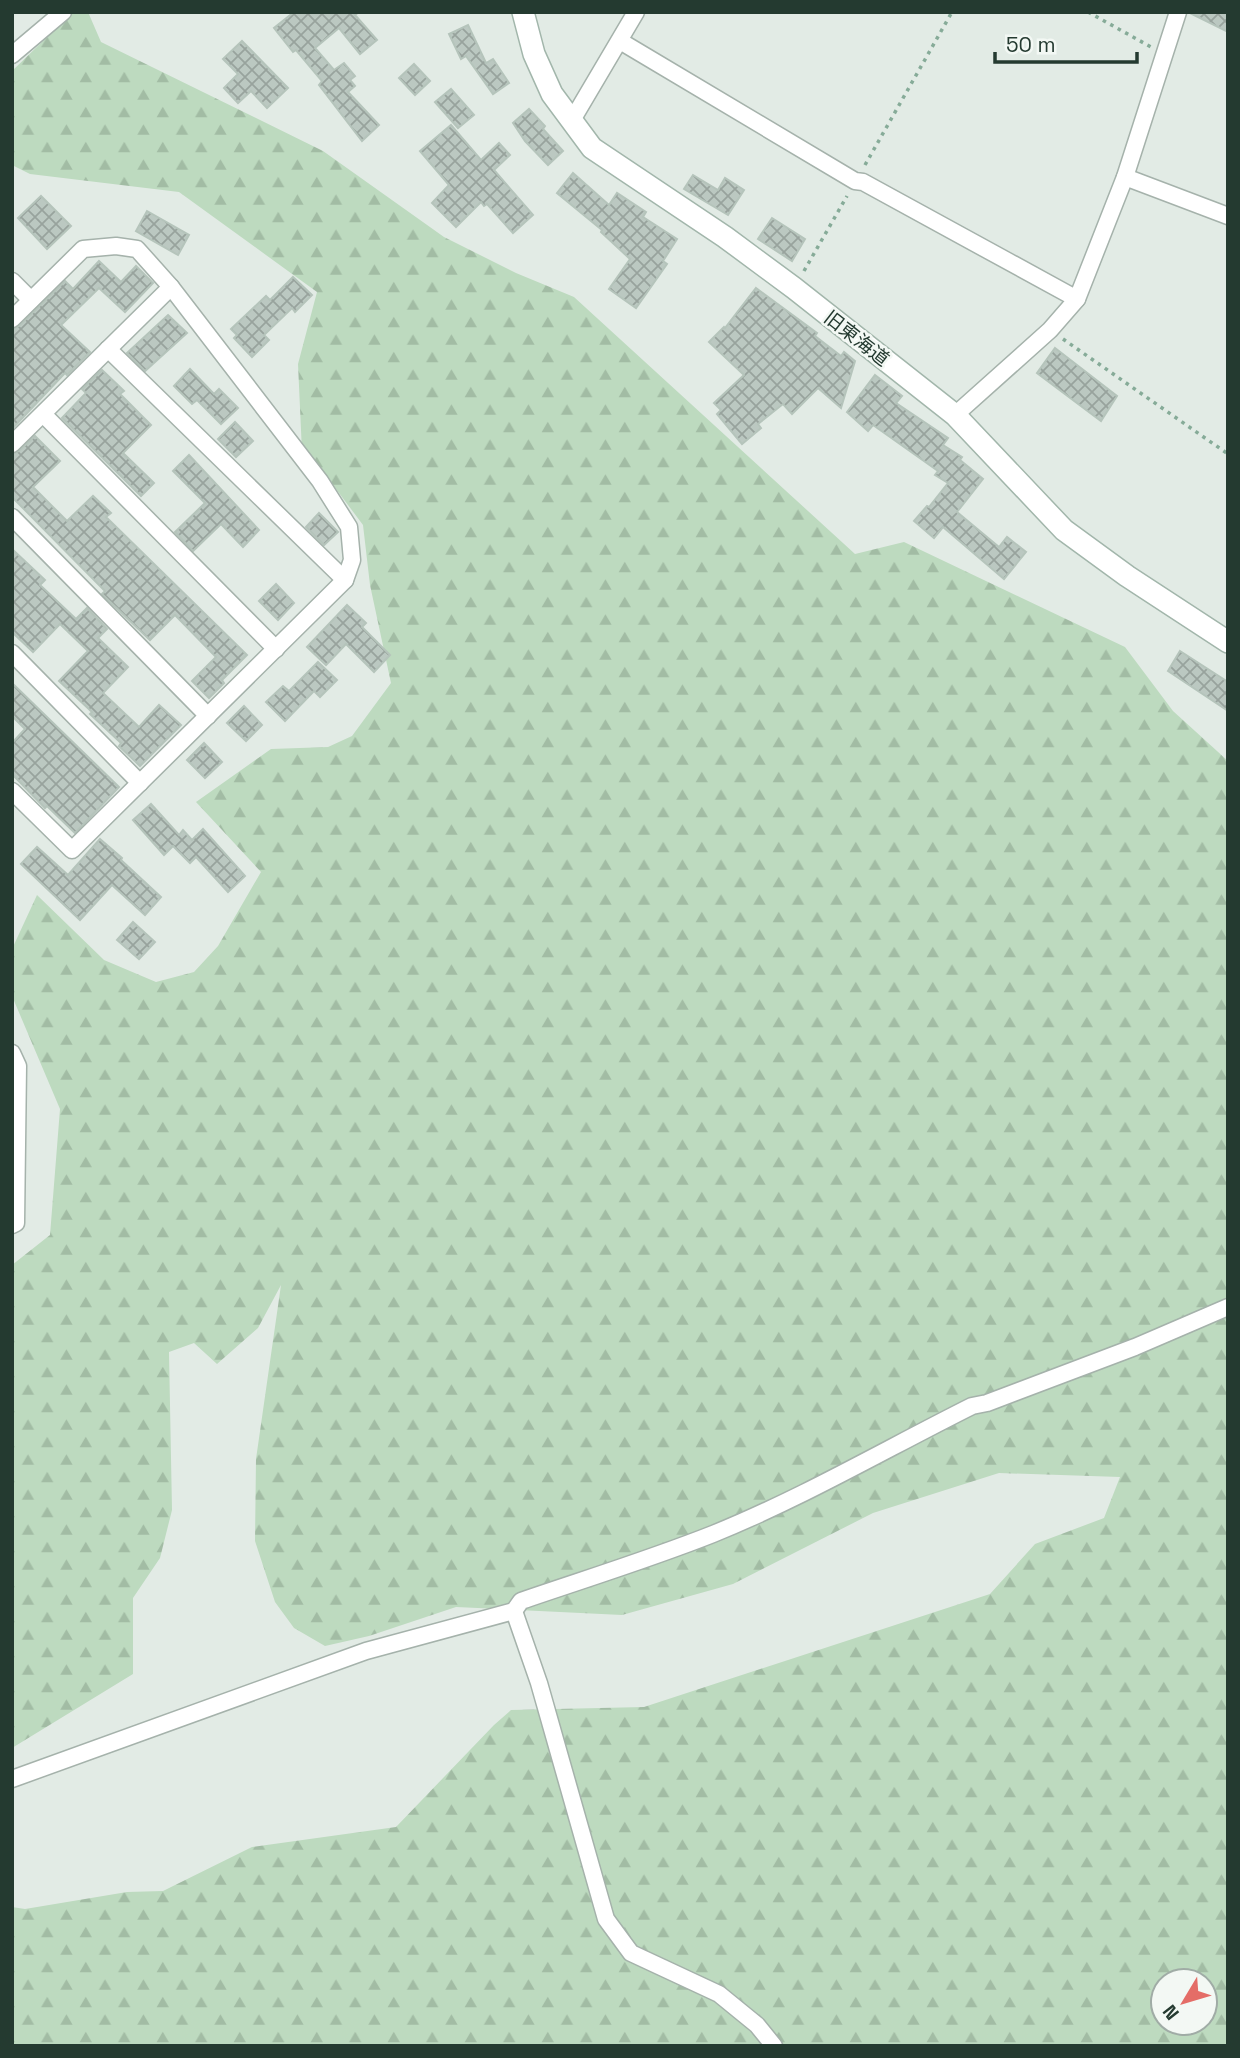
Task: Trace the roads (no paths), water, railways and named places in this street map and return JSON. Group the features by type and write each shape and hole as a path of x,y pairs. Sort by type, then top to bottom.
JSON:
{"street":[{"path":"12,55 63,12"},
{"name":"旧東海道","path":"523,12 534,54 552,94 592,148 726,237 794,288 955,415 1064,530 1127,576 1228,642"},
{"path":"571,122 636,12"},
{"path":"955,415 1050,330 1077,299 1125,177 1178,12"},
{"path":"620,41 855,181 863,182 1077,299"},
{"path":"1125,177 1228,216"},
{"path":"12,319 83,249 116,246 137,249 171,286 320,481 349,527 352,560 345,580 72,850 12,791"},
{"path":"12,281 31,300"},
{"path":"12,444 171,286"},
{"path":"108,349 345,580"},
{"path":"43,414 276,649"},
{"path":"12,517 208,716"},
{"path":"12,653 140,783"},
{"path":"12,1053 18,1066 16,1223 12,1225"},
{"path":"12,1779 366,1651 514,1611 521,1601 627,1566 714,1533 972,1406 987,1403 1135,1347 1228,1307"},
{"path":"514,1611 540,1683 606,1919 631,1953 719,1994 757,2025 774,2046"}]}
